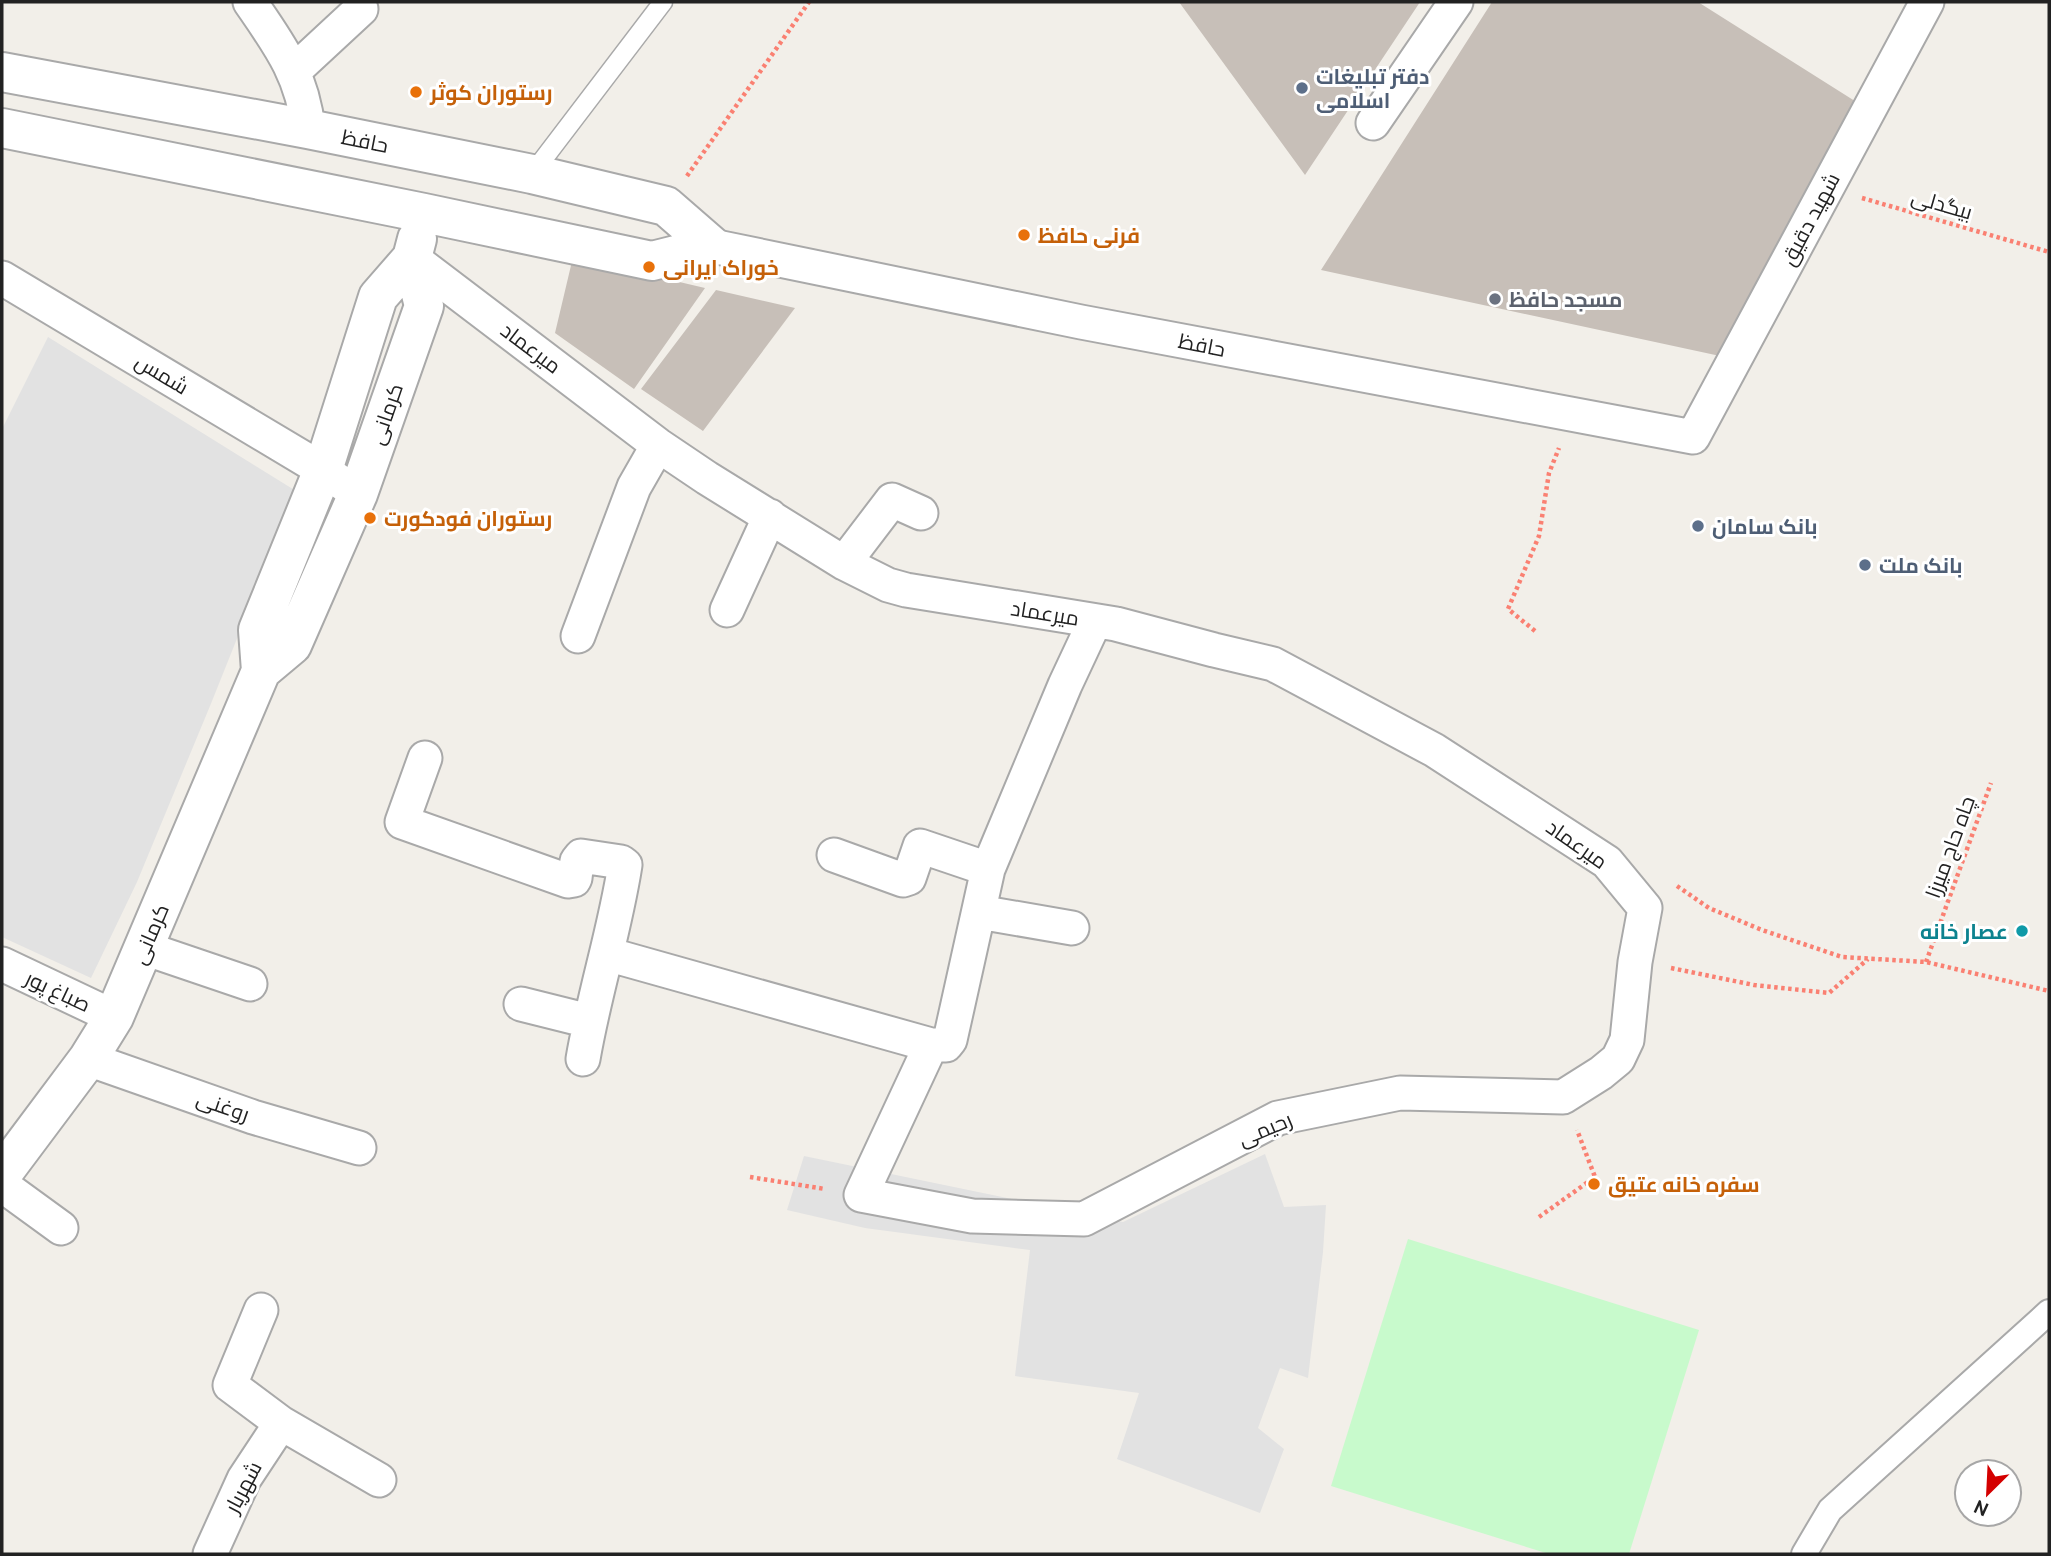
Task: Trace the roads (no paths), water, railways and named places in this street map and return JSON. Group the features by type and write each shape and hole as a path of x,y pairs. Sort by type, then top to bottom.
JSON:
{"street":[{"path":"250,2 286,54 306,104 308,129"},
{"path":"1373,123 1456,2"},
{"name":"شهید دقیق","path":"1693,437 1927,2"},
{"path":"293,72 362,9"},
{"name":"حافظ","path":"2,72 532,174 666,206 712,246"},
{"name":"حافظ","path":"2,128 652,261 712,246 1081,323 1693,437"},
{"name":"کرمانی","path":"2,1174 88,1059 114,1017 261,671 258,630 323,470 378,297 412,258 424,213"},
{"name":"کرمانی","path":"261,671 292,645 358,494 424,306 412,258"},
{"name":"میرعماد","path":"412,258 658,445 844,563 888,585 906,590 1116,624 1273,664 1434,750 1607,862 1645,908 1635,962 1627,1040 1618,1059 1563,1097"},
{"name":"شمس","path":"2,278 323,470 358,494"},
{"path":"578,636 634,487 658,445"},
{"path":"844,563 892,500 921,513"},
{"path":"727,610 770,516"},
{"path":"607,954 930,1045 946,1045 950,1040 988,869 1065,685 1095,621"},
{"path":"425,758 402,822 568,881 575,878 577,860 581,856 621,862 625,865 607,954 589,1021 583,1059"},
{"path":"834,855 903,880 909,878 920,846 988,869"},
{"path":"979,912 1072,928"},
{"path":"144,948 250,985"},
{"name":"صباغ پور","path":"2,964 114,1017"},
{"path":"521,1004 589,1021"},
{"name":"رحیمی","path":"930,1045 861,1195 972,1216 1084,1219 1278,1118 1400,1093 1563,1097"},
{"name":"روغنی","path":"88,1059 253,1117 359,1148"},
{"path":"2,1185 61,1228"},
{"path":"261,1310 230,1385 281,1423 379,1480"},
{"path":"1804,1554 1830,1510 2049,1312"},
{"name":"شهریار","path":"220,1552 244,1479 281,1423"}],"lane":[{"path":"532,174 663,2"}],"place":[{"name":"دفتر تبلیغات اسلامی","path":"1302,88"},
{"name":"رستوران کوثر","path":"416,92"},
{"name":"فرنی حافظ","path":"1024,235"},
{"name":"خوراک ایرانی","path":"649,267"},
{"name":"مسجد حافظ","path":"1495,299"},
{"name":"رستوران فودکورت","path":"370,518"},
{"name":"بانک سامان","path":"1698,526"},
{"name":"بانک ملت","path":"1865,565"},
{"name":"عصار خانه","path":"2022,931"},
{"name":"سفره خانه عتیق","path":"1594,1184"}]}
